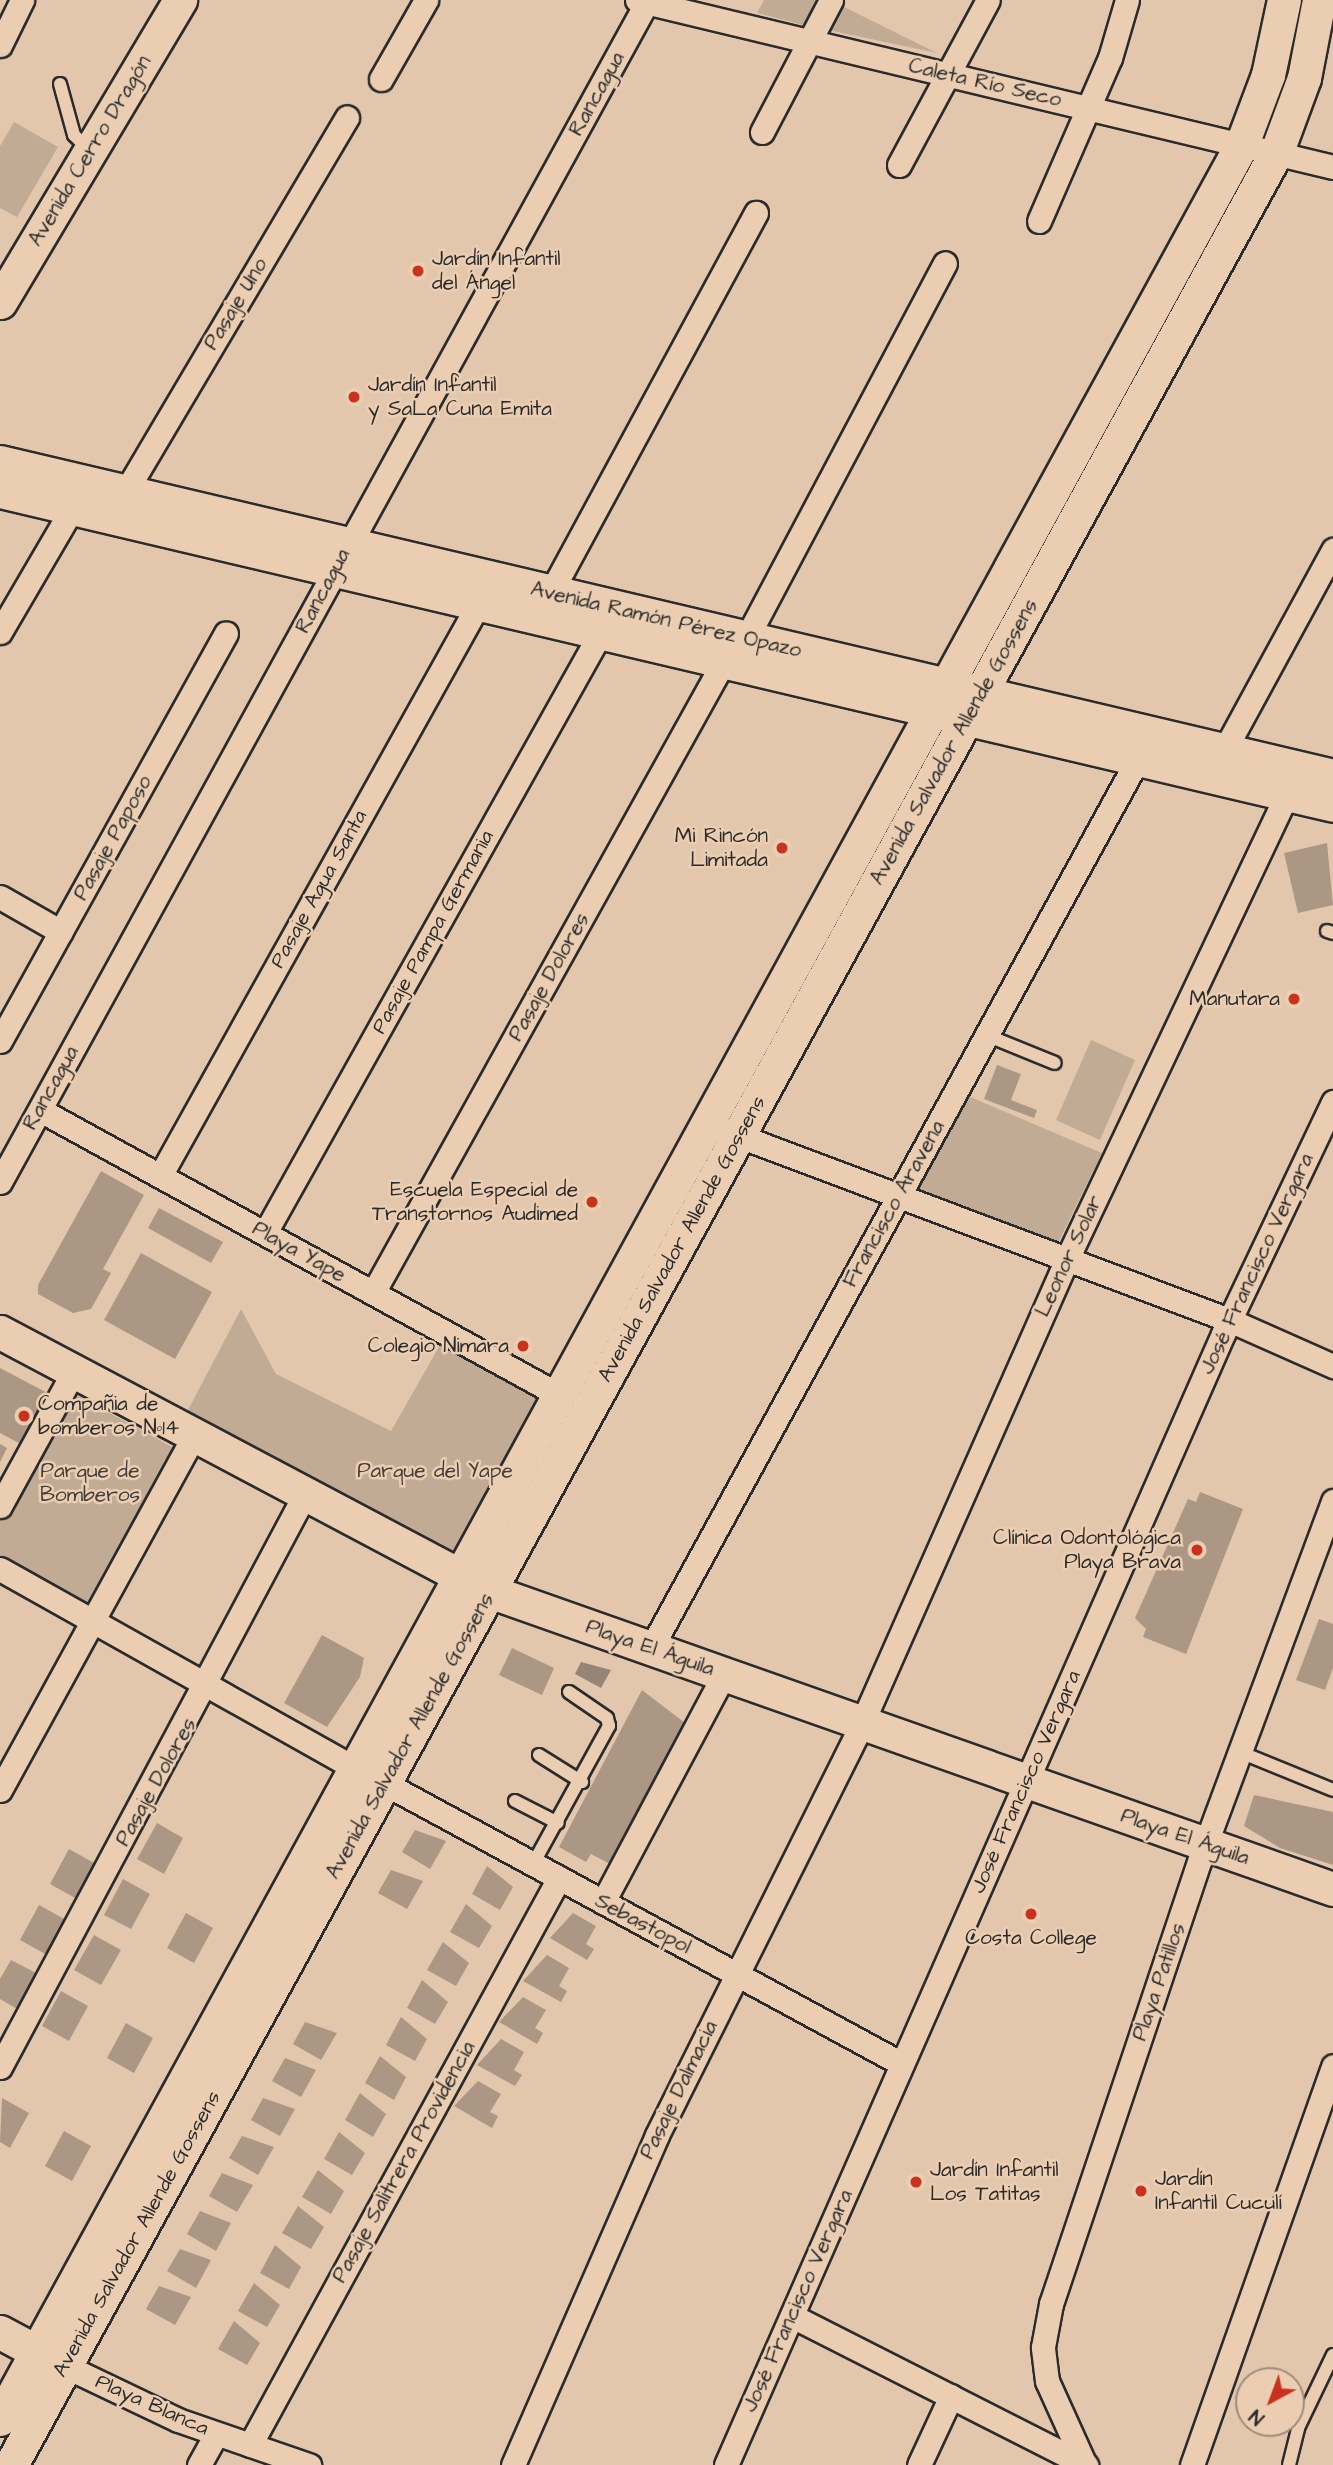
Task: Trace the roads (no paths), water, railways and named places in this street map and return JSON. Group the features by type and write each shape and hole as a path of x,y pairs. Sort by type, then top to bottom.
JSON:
{"main road":[{"name":"Avenida Cerro Dragón","path":"0,302 180,0"},
{"name":"Avenida Salvador Allende Gossens","path":"11,2465 51,2359 355,1768 1241,144 1268,75 1284,0"},
{"name":"Avenida Salvador Allende Gossens","path":"0,2419 51,2359 384,1783 1277,151 1304,78 1320,0"},
{"name":"Avenida Ramón Pérez Opazo","path":"0,462 126,491 342,556 479,603 601,632 735,650"},
{"name":"Avenida Ramón Pérez Opazo","path":"0,491 73,508 551,592 735,650 938,698 1224,751 1333,776"},
{"name":"Avenida Ramón Pérez Opazo","path":"974,706 1138,759 1333,805"},
{"name":"Playa El Águila","path":"0,1332 489,1591 1333,1889"},
{"name":"Playa Blanca","path":"0,2332 51,2359"}],"street":[{"path":"0,45 22,0"},
{"path":"381,79 426,0"},
{"path":"762,132 831,0"},
{"path":"898,166 988,0"},
{"path":"1039,221 1089,107 1127,0"},
{"name":"Caleta Río Seco","path":"644,2 1277,151 1333,167"},
{"name":"Rancagua","path":"0,1182 644,2"},
{"name":"Pasaje Uno","path":"126,491 347,117"},
{"path":"551,592 756,213"},
{"name":"Pasaje Dolores","path":"373,1293 735,650 945,263"},
{"path":"0,632 73,508"},
{"path":"1224,751 1333,550"},
{"name":"Pasaje Agua Santa","path":"160,1176 479,603"},
{"name":"Pasaje Pampa Germania","path":"265,1233 601,632"},
{"name":"Pasaje Paposo","path":"0,1041 226,634"},
{"name":"Francisco Aravena","path":"650,1648 1138,759"},
{"name":"Leonor Solar","path":"862,1723 1067,1259 1287,794"},
{"path":"0,897 61,932"},
{"name":"José Francisco Vergara","path":"726,2465 1229,1320 1333,1102"},
{"name":"Playa Yape","path":"40,1110 559,1395"},
{"path":"706,1124 1229,1320 1333,1366"},
{"path":"0,1506 74,1371"},
{"path":"0,1790 194,1435"},
{"name":"Pasaje Dolores","path":"0,2067 206,1685 305,1494"},
{"name":"Playa Patillos","path":"1085,2465 1052,2402 1045,2327 1206,1844 1333,1501"},
{"path":"0,1569 355,1768"},
{"path":"603,1902 724,1674"},
{"name":"Pasaje Dalmacia","path":"513,2465 627,2200 736,1974 862,1723"},
{"name":"Sebastopol","path":"384,1783 902,2064"},
{"name":"Pasaje Salitrera Providencia","path":"250,2445 559,1878"},
{"path":"1192,2465 1333,2066"},
{"path":"792,2316 1085,2465"},
{"name":"Playa Blanca","path":"51,2359 216,2434 309,2465"},
{"path":"919,2465 951,2396"},
{"path":"199,2465 216,2434"}],"lane":[{"path":"60,84 74,135 90,152"},
{"path":"986,1035 1055,1063"},
{"path":"533,1864 582,1782 609,1726 607,1718 569,1692"},
{"path":"1240,1752 1333,1790"},
{"path":"539,1755 582,1782"},
{"path":"515,1801 558,1823"},
{"path":"1289,2465 1298,2428 1333,2355"}],"place":[{"name":"Jardín Infantil del Ángel","path":"418,271"},
{"name":"Jardín Infantil y SaLa Cuna Emita","path":"354,397"},
{"name":"Mi Rincón Limitada","path":"782,848"},
{"name":"Manutara","path":"1294,999"},
{"name":"Escuela Especial de Transtornos Audimed","path":"592,1202"},
{"name":"Colegio Nimara","path":"523,1346"},
{"name":"Compañia de bomberos Nº14","path":"24,1416"},
{"name":"Clínica Odontológica Playa Brava","path":"1197,1550"},
{"name":"Costa College","path":"1031,1914"},
{"name":"Jardín Infantil Los Tatitas","path":"916,2182"},
{"name":"Jardín Infantil Cuculí","path":"1141,2191"}],"park label":[{"name":"Parque del Yape","path":"435,1471"},
{"name":"Parque de Bomberos","path":"90,1483"}]}
